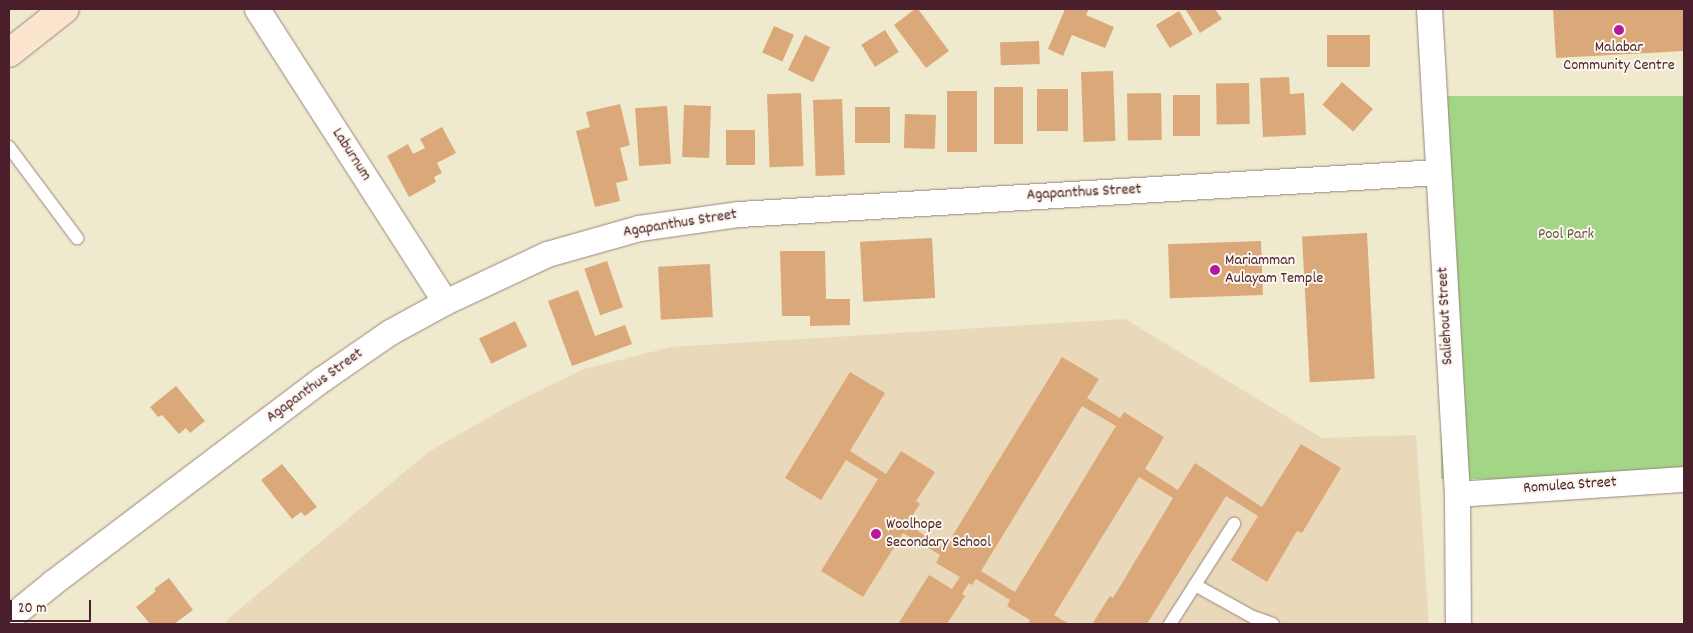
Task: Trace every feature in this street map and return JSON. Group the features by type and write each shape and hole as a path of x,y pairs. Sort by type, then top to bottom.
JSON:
{"street":[{"path":"9,53 65,9"},
{"name":"Laburnum","path":"257,9 445,302"},
{"name":"Saliehout Street","path":"1429,9 1456,494 1458,624"},
{"name":"Agapanthus Street","path":"9,618 52,583 322,379 390,332 445,302 547,254 639,228 739,214 1437,172"},
{"name":"Romulea Street","path":"1456,494 1684,479"}],"lane":[{"path":"9,147 77,238"},
{"path":"1170,624 1234,524"},
{"path":"1195,585 1253,617 1273,624"}],"shaded area":[{"name":"Woolhope Secondary School","path":"1125,319 1322,438 1416,435 1429,624 226,624 229,618 430,451 512,404 584,369 671,347"}],"green space":[{"name":"Pool Park","path":"1441,96 1684,96 1684,479 1441,479"}],"building":[{"path":"915,9 918,9 949,51 926,68 894,25"},
{"path":"1065,9 1089,9 1086,15 1114,27 1105,48 1072,35 1063,56 1048,49"},
{"path":"1215,9 1222,19 1200,33 1186,10"},
{"name":"Malabar Community Centre","path":"1553,9 1684,9 1684,51 1556,58"},
{"path":"1179,11 1193,34 1170,48 1156,25"},
{"path":"774,26 794,35 782,61 762,52"},
{"path":"885,30 899,52 875,67 861,45"},
{"path":"805,35 830,47 813,82 788,70"},
{"path":"1327,35 1370,35 1370,67 1327,67"},
{"path":"1039,41 1040,64 1001,65 1000,42"},
{"path":"1113,71 1115,141 1083,142 1081,72"},
{"path":"1289,77 1290,94 1304,93 1306,135 1263,137 1260,78"},
{"path":"1342,82 1373,109 1353,132 1322,105"},
{"path":"1249,83 1250,124 1217,125 1216,84"},
{"path":"994,87 1023,87 1023,144 994,144"},
{"path":"1037,89 1068,89 1068,131 1037,131"},
{"path":"947,91 977,91 977,152 947,152"},
{"path":"801,93 804,166 770,167 767,94"},
{"path":"1161,93 1162,140 1128,141 1127,94"},
{"path":"1173,95 1200,95 1200,136 1173,136"},
{"path":"842,99 845,175 816,176 813,100"},
{"path":"620,104 630,145 620,148 628,180 616,183 620,201 595,207 576,131 590,127 586,112"},
{"path":"684,105 711,106 709,158 682,157"},
{"path":"667,106 671,164 639,166 635,108"},
{"path":"855,107 890,107 890,143 855,143"},
{"path":"905,114 936,115 935,149 904,148"},
{"path":"442,127 456,153 437,163 442,173 434,177 436,182 409,197 387,156 408,144 413,154 425,148 420,139"},
{"path":"726,130 755,130 755,165 726,165"},
{"path":"1367,233 1375,379 1310,382 1302,236"},
{"path":"932,238 935,298 863,302 860,242"},
{"name":"Mariamman Aulayam Temple","path":"1261,241 1263,295 1170,298 1168,244"},
{"path":"780,251 825,251 826,299 850,299 850,325 810,326 810,316 782,316"},
{"path":"607,261 623,307 600,315 584,269"},
{"path":"710,264 713,317 661,320 658,267"},
{"path":"578,290 595,336 625,325 632,344 572,366 548,301"},
{"path":"515,321 527,346 491,364 479,339"},
{"path":"1062,357 1099,379 1087,398 1120,418 1124,412 1164,437 1145,469 1178,490 1195,463 1262,507 1301,444 1341,468 1302,533 1297,531 1267,582 1231,560 1258,516 1226,496 1147,624 1092,624 1110,596 1113,598 1173,498 1139,477 1054,615 1069,624 1028,624 1030,620 1007,606 1010,600 976,579 972,585 969,583 962,594 965,596 947,624 898,624 929,575 952,589 960,577 936,563 940,555 903,533 863,597 821,571 878,479 846,460 821,500 785,478 850,372 885,393 850,451 886,474 901,451 935,472 916,501 920,504 907,524 945,548","holes":["1082,406 1116,426 1015,592 981,571"]},
{"path":"176,386 205,421 190,433 186,428 179,434 162,415 158,417 150,407"},
{"path":"282,464 317,507 305,516 301,512 292,519 261,480"},
{"path":"169,578 193,610 174,624 150,624 136,607 156,591 154,589"}],"place":[{"name":"Malabar Community Centre","path":"1619,30"},
{"name":"Mariamman Aulayam Temple","path":"1215,270"},
{"name":"Woolhope Secondary School","path":"876,534"}]}
